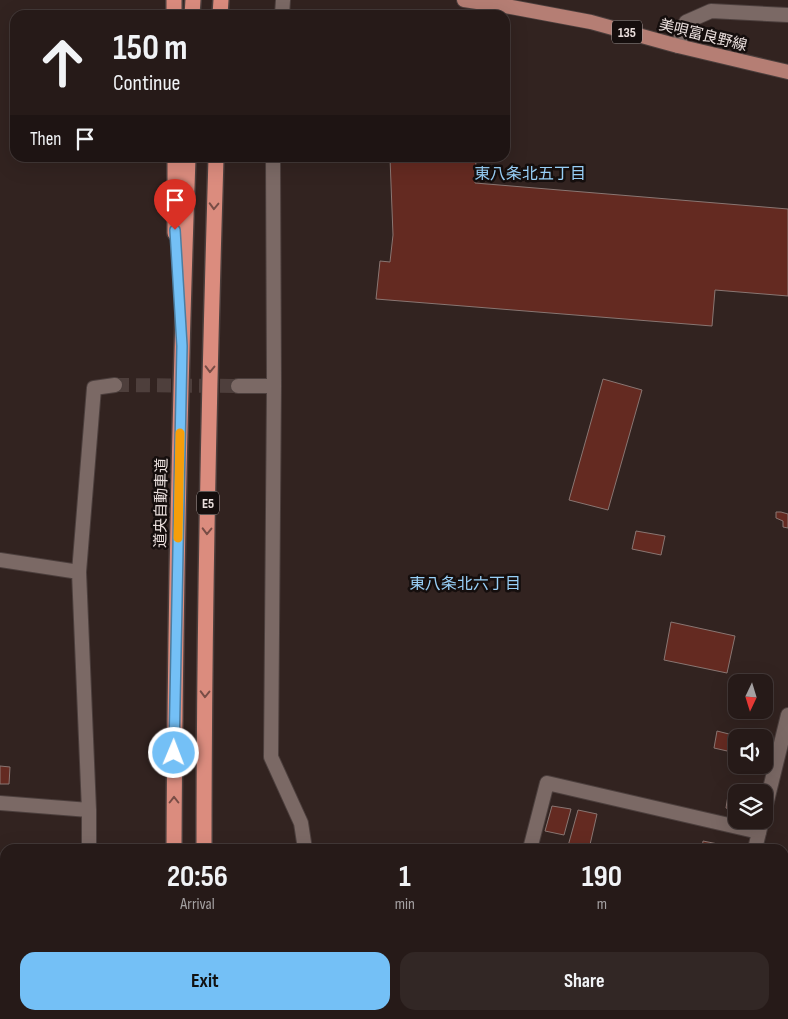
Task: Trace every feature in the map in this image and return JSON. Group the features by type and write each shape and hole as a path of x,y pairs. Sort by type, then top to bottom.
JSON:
{"highway":[{"path":"175,162 176,248 182,346"},
{"name":"道央自動車道","path":"174,844 174,743 182,346 188,162"},
{"name":"E5","path":"204,844 210,347 216,162"}],"main road":[{"name":"美唄富良野線","path":"464,0 591,22 678,46 788,72"}],"street":[{"path":"678,46 686,22 711,11 788,15"},
{"path":"273,162 274,386 271,756 300,823 304,844"},
{"path":"89,844 79,572 94,388 115,386"},
{"path":"238,386 274,386"},
{"path":"0,560 79,572"},
{"path":"771,784 788,716"},
{"path":"531,844 547,783 728,820"},
{"path":"0,803 89,810"},
{"path":"756,844 759,829"}],"building":[{"path":"390,162 476,162 475,183 788,209 788,296 715,290 712,326 376,299 380,261 390,262 393,235"},
{"path":"603,379 642,390 608,510 569,500"},
{"path":"776,512 788,514 788,528 783,527 783,521 776,518"},
{"path":"636,531 665,536 661,555 632,549"},
{"path":"671,622 735,636 727,673 664,660"},
{"path":"717,731 728,734 728,751 714,748"},
{"path":"0,766 10,767 9,784 0,784"},
{"path":"552,806 571,809 564,835 545,831"},
{"path":"578,810 597,814 590,844 569,844"},
{"path":"703,841 718,844 703,844"}],"tunnel":[{"path":"115,385 238,386"}],"slow traffic":[{"path":"178,538 180,433"}],"district":[{"name":"東八条北五丁目","path":"530,173"},
{"name":"東八条北六丁目","path":"465,583"}],"route":[{"path":"174,753 182,346 175,230"}]}
